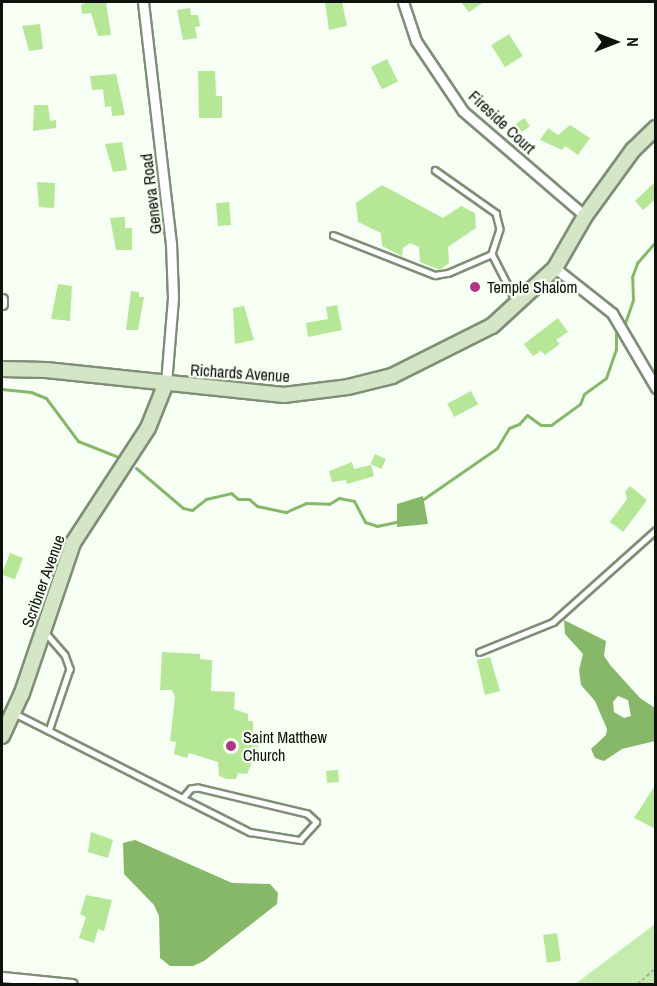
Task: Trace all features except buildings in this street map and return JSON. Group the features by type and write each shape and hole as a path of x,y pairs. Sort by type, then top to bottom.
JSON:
{"street":[{"name":"Geneva Road","path":"143,2 171,243 173,298 166,383"},
{"name":"Fireside Court","path":"403,2 416,41 463,111 585,216"},
{"name":"Richards Avenue","path":"2,369 46,370 284,395 366,384 422,364 492,326 555,268 585,216 633,150 656,128"},
{"path":"555,268 612,313 656,388"},
{"path":"2,299 2,304"},
{"name":"Scribner Avenue","path":"2,736 14,713 73,543 148,428 166,383"},
{"path":"2,977 72,984"}],"lane":[{"path":"333,236 435,275 448,273 492,254 500,233 496,213 435,170"},
{"path":"492,254 517,303"},
{"path":"479,652 553,622 656,530"},
{"path":"42,629 65,655 70,677 49,730"},
{"path":"14,713 250,832 285,840 300,840 316,822 307,814 198,788 191,789 184,797"}],"path":[{"path":"638,984 656,968"}],"shaded area":[{"path":"423,496 428,524 397,527 397,504"},
{"path":"564,620 606,641 604,656 611,666 640,698 655,708 655,741 622,749 604,761 595,758 591,749 606,735 607,729 595,701 581,685 579,670 583,654 565,634","holes":["618,696 628,700 631,716 624,718 614,712 613,702"]},
{"path":"135,840 232,883 270,884 278,893 277,904 204,961 193,966 170,966 160,958 159,916 154,905 124,874 123,843"},
{"path":"655,924 655,984 575,984 642,934"}],"waterway":[{"path":"624,326 633,300 632,277 637,263 656,241"},
{"path":"422,500 497,448 509,428 519,424 527,415 541,425 551,425 580,404 584,394 606,378 616,349 616,333"},
{"path":"2,389 31,392 46,398 78,441 116,456"},
{"path":"136,468 183,508 192,510 206,499 231,493 238,499 249,499 257,506 286,512 306,503 329,504 339,498 354,501 365,522 377,526 400,521"}],"place":[{"name":"Temple Shalom","path":"475,287"},
{"name":"Saint Matthew Church","path":"231,746"}]}
